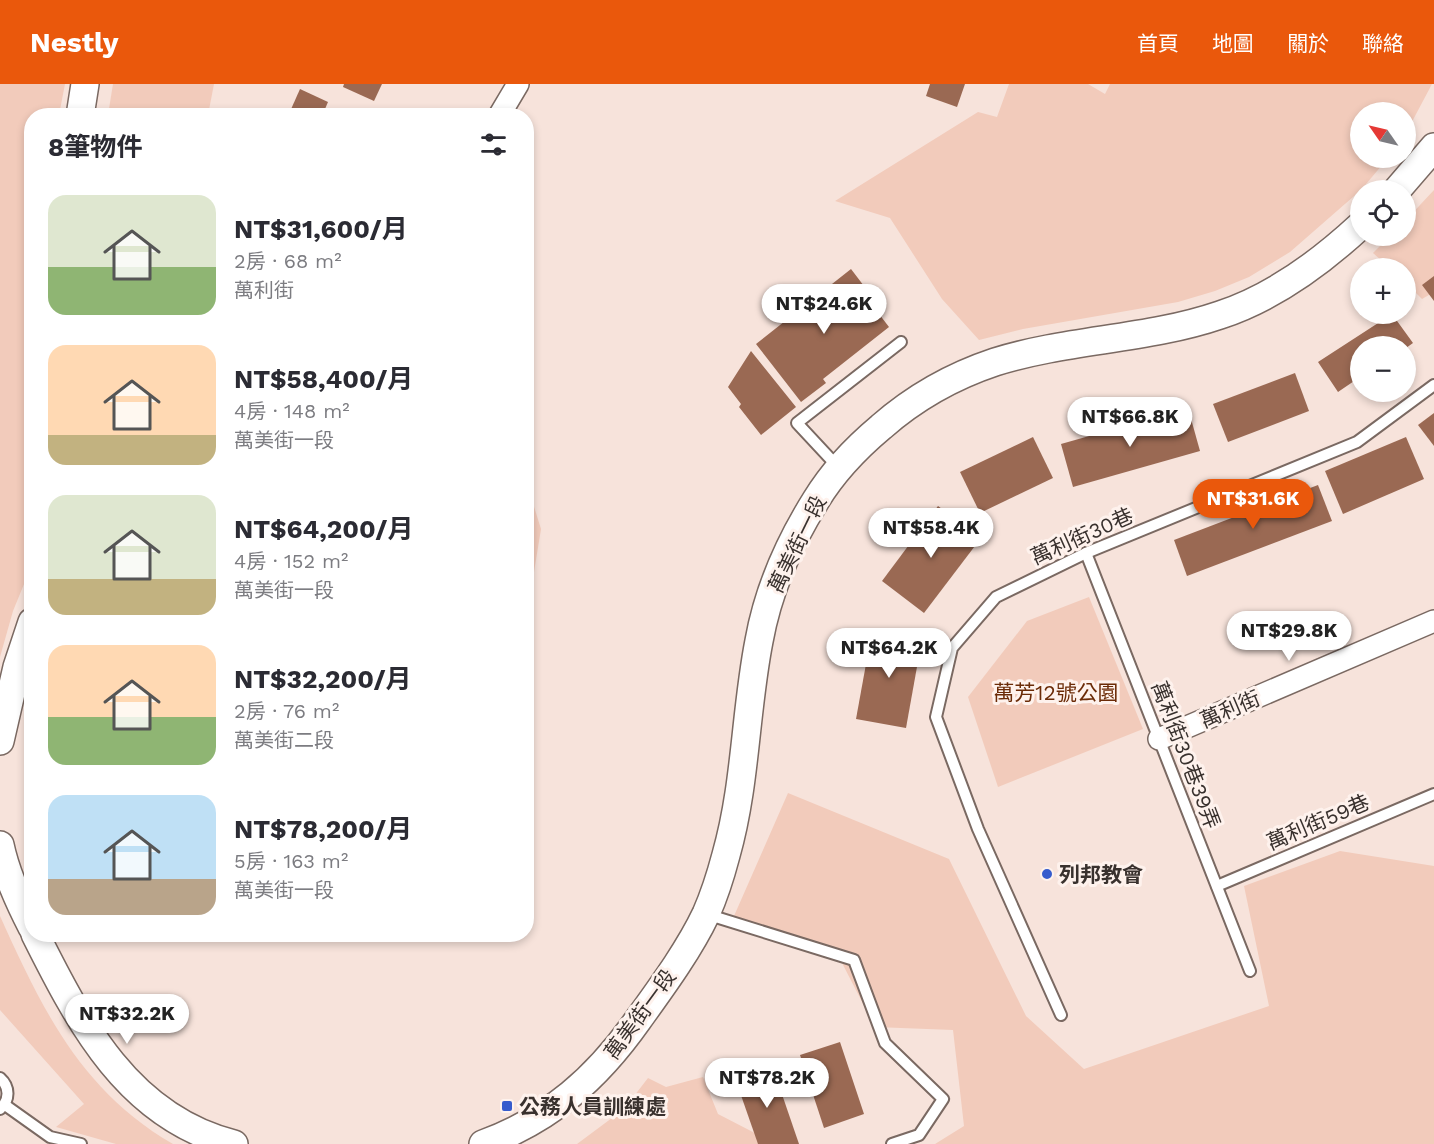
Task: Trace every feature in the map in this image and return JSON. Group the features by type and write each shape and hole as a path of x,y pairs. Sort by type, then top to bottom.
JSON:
{"street":[{"path":"81,108 85,84"},
{"path":"504,108 518,84"},
{"path":"1406,180 1434,147"},
{"name":"萬美街一段","path":"483,1144 537,1119 567,1099 595,1074 619,1047 660,989 706,914 726,854 737,807 758,650 769,602 782,565 816,499 839,468 897,413 928,392 958,376 996,362 1033,353 1173,328 1221,315 1263,297 1307,269 1350,234"},
{"name":"萬利街","path":"1159,739 1434,621"},
{"path":"0,741 24,646"},
{"path":"0,845 4,864 24,912"},
{"path":"39,942 64,991 91,1034 116,1068 141,1094 176,1121 218,1140 234,1144"}],"lane":[{"path":"839,468 798,423 901,342"},
{"name":"萬利街30巷","path":"1061,1014 978,829 936,717 952,648 996,597 1086,553 1357,442 1434,385"},
{"name":"萬利街30巷39弄","path":"1086,553 1250,971"},
{"name":"萬利街59巷","path":"1216,885 1434,794"},
{"path":"706,914 854,960 885,1043 943,1099 919,1135 892,1144"},
{"path":"0,1078 8,1088 8,1097 2,1107 50,1137 81,1144"}],"green space":[{"path":"0,84 65,84 60,108 24,108 24,584 13,611 0,657"},
{"path":"113,84 214,84 209,108 109,108"},
{"path":"1009,84 1088,84 1105,94 1110,84 1432,84 1416,114 1416,102 1350,102 1350,168 1380,168 1369,180 1350,180 1350,200 1290,252 1249,277 1215,291 1178,302 1023,329 979,340 942,299 890,218 835,201 978,112 997,117"},
{"path":"1434,190 1434,292 1422,299 1416,293 1416,258 1379,258 1373,253 1380,246 1416,246 1416,209"},
{"path":"534,506 541,529 534,572"},
{"name":"萬芳12號公園","path":"1089,597 1143,729 998,787 968,697 1027,621"},
{"path":"788,793 949,859 1026,1016 1084,1069 1269,1006 1244,886 1340,851 1434,866 1434,1144 935,1144 964,1126 953,1030 875,1027 840,959 734,916"},
{"path":"0,916 49,1015 89,1073 113,1099 141,1123 173,1144 116,1144 56,1127 84,1104 0,1010"},
{"path":"703,1077 718,1114 776,1144 577,1144 624,1109 648,1078 666,1087"}],"building":[{"path":"344,84 382,84 374,101 343,87"},
{"path":"930,84 965,84 957,107 926,96"},
{"path":"300,89 328,102 325,108 292,108"},
{"path":"851,269 880,307 876,310 889,327 823,379 826,383 801,402 756,344"},
{"path":"1434,276 1434,301 1422,285"},
{"path":"1377,324 1399,324 1408,336 1358,336"},
{"path":"1350,341 1350,384 1338,392 1318,362"},
{"path":"751,351 796,407 761,435 739,407 741,404 728,387"},
{"path":"1295,373 1309,411 1228,442 1213,404"},
{"path":"1188,408 1200,451 1073,487 1061,444"},
{"path":"1434,413 1434,446 1418,425"},
{"path":"1033,437 1053,478 980,513 960,472"},
{"path":"1406,437 1424,479 1343,514 1325,471"},
{"path":"1318,485 1332,521 1187,576 1174,540"},
{"path":"938,506 981,538 924,613 882,581"},
{"path":"872,631 922,639 906,728 856,719"},
{"path":"840,1042 864,1114 824,1128 800,1055"},
{"path":"773,1068 799,1144 758,1144 736,1081"}],"place":[{"name":"列邦教會","path":"1047,874"},
{"name":"公務人員訓練處","path":"507,1106"}]}
